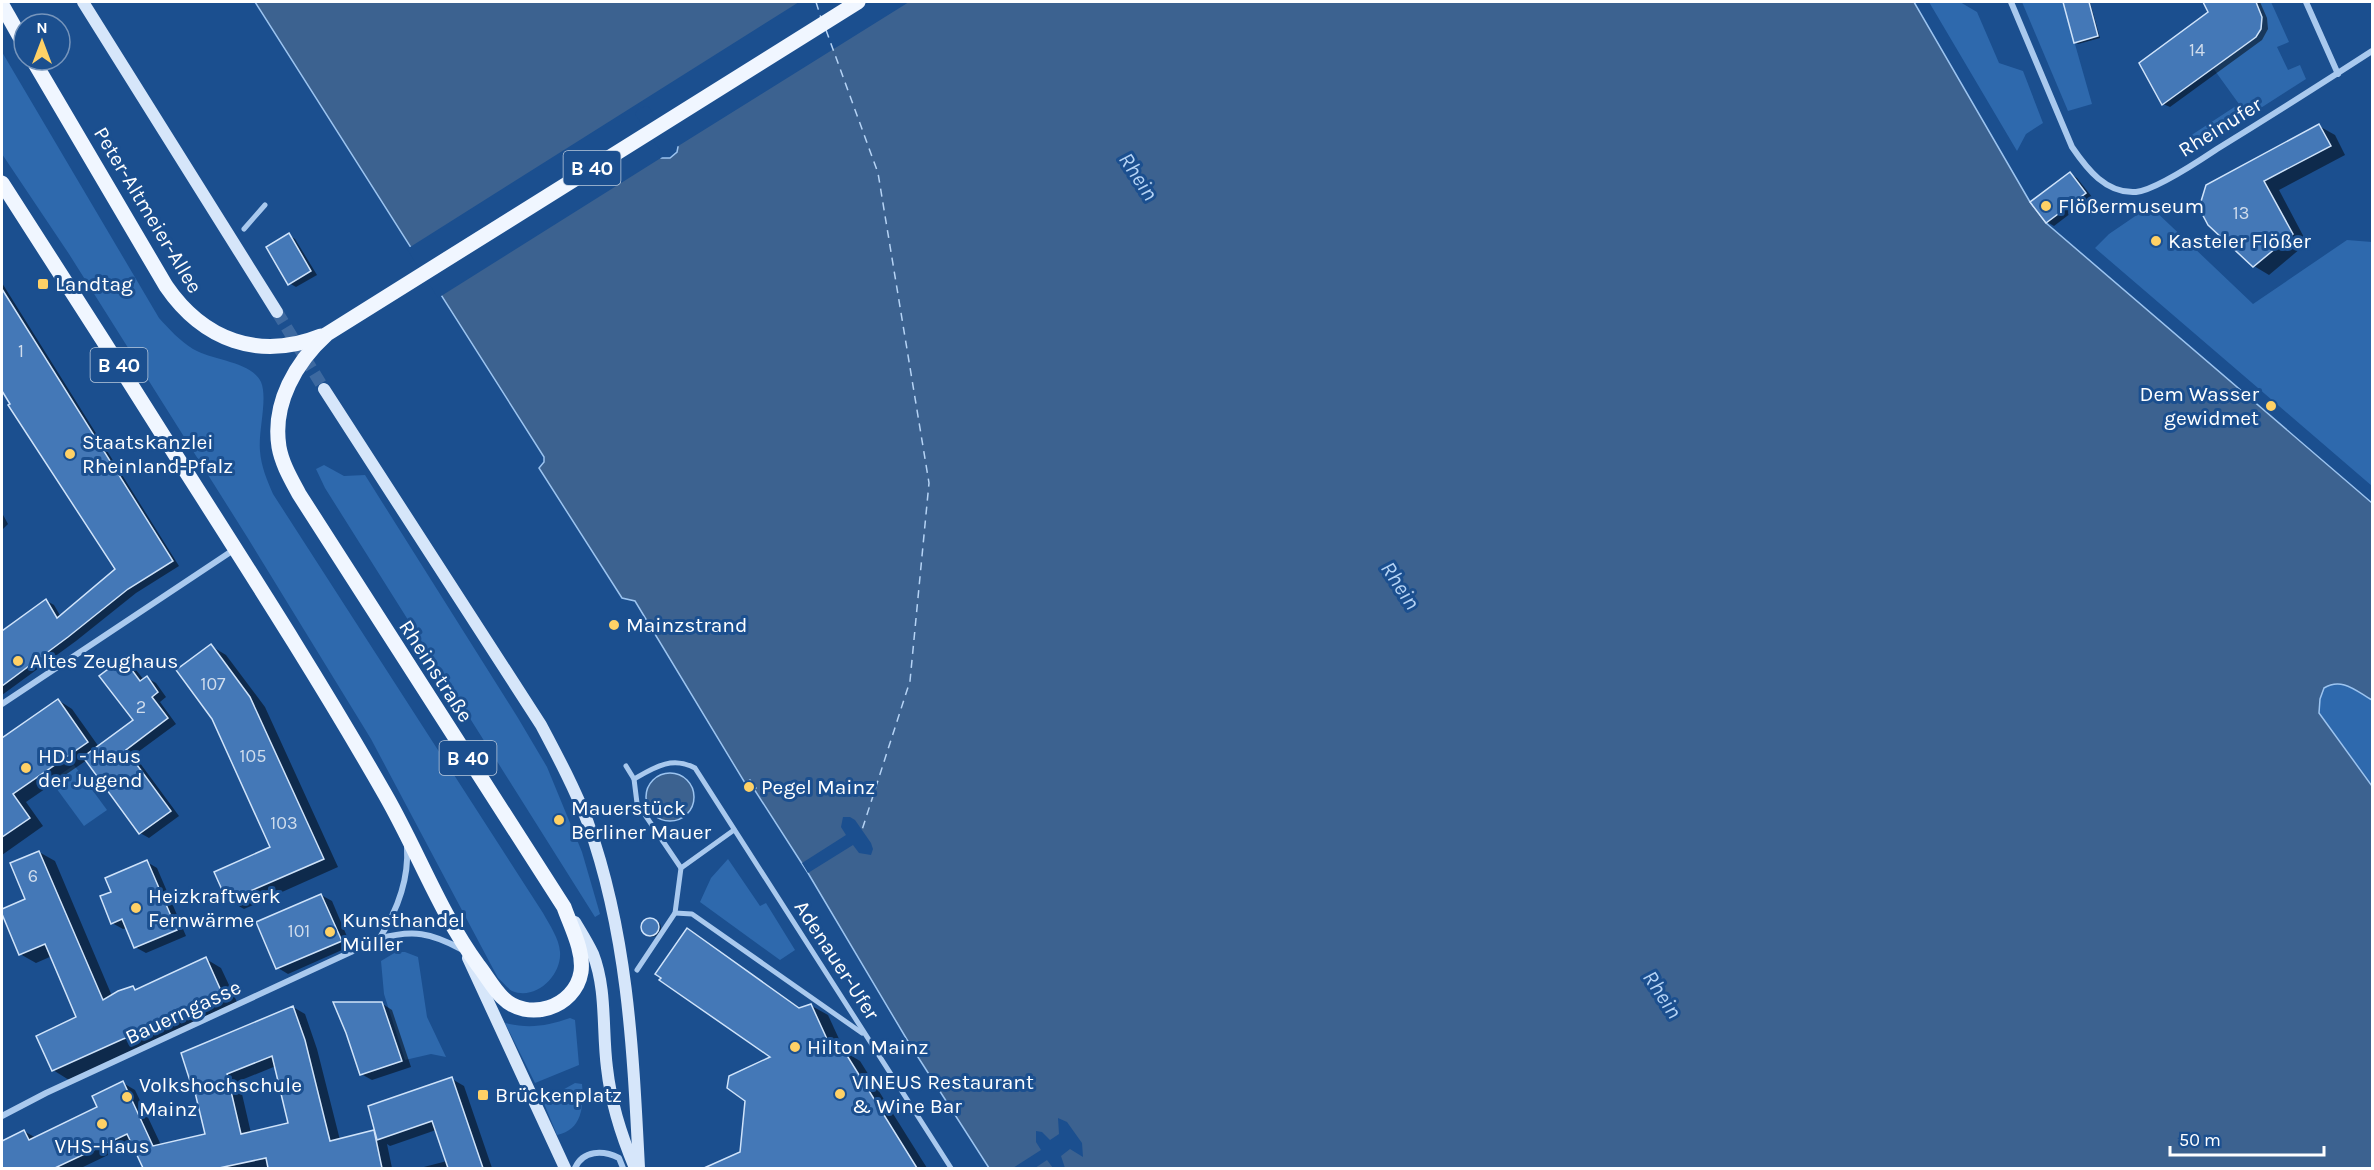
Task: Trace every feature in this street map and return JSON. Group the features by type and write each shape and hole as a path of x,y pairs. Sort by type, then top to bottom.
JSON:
{"main road":[{"path":"83,2 277,312"},
{"name":"B 40","path":"327,334 858,2"},
{"path":"2,5 12,23"},
{"name":"Peter-Altmeier-Allee","path":"40,72 166,286 191,317 222,337 258,346 294,345 327,334"},
{"name":"B 40","path":"2,183 235,548"},
{"name":"Rheinstraße","path":"327,334 303,359 284,396 278,434 284,467 371,609 564,907 579,950 578,982 566,999 548,1008 528,1010 509,1003 462,944"},
{"path":"324,389 541,724 560,759 587,822 608,891 626,978 634,1065 637,1168"},
{"name":"Rheinstraße","path":"235,548 325,690 390,802 462,944 565,1168"},
{"path":"564,907 586,940 596,965 602,995 607,1068 618,1128 637,1168"}],"street":[{"name":"Rheinufer","path":"2011,2 2072,147 2101,182 2115,189 2136,192 2149,188 2191,166 2373,51"},
{"path":"2306,2 2338,74"},
{"path":"244,230 265,205"},
{"path":"2,704 235,548"},
{"name":"Adenauer-Ufer","path":"634,779 667,762 686,763 695,768 951,1168"},
{"path":"626,766 634,779 637,803 681,867 675,913 637,969"},
{"path":"681,867 734,830"},
{"path":"379,939 395,911 403,889 407,837"},
{"path":"675,913 692,914 866,1035"},
{"name":"Bauerngasse","path":"2,1116 56,1088 379,939 396,934 428,934 462,944"},
{"path":"575,1168 577,1163 595,1152 611,1154 619,1158 623,1168"}],"shaded area":[{"path":"1929,2 1960,2 1977,12 1999,63 2023,71 2043,123 2026,134 2017,151"},
{"path":"2022,2 2063,2 2092,104 2068,111"},
{"path":"2256,2 2271,2 2289,42 2277,47 2288,70 2300,65 2306,79 2195,150 2187,138 2239,104 2213,68 2261,29 2262,17"},
{"path":"2,52 159,318 179,339 193,349 240,365 256,375 261,382 264,397 260,451 263,468 273,494 543,913 556,937 560,952 557,969 546,984 530,992 521,993 512,991 498,978 371,739 69,254 2,154"},
{"path":"2150,206 2253,304 2347,240 2372,242 2372,486 2095,248 2109,234"},
{"path":"324,465 344,476 365,475 518,718 547,767 582,852 600,914 595,917 325,488 316,469"},
{"path":"2332,683 2344,684 2372,700 2371,783 2319,713 2324,688"},
{"path":"74,765 107,810 84,826 51,781"},
{"path":"728,859 760,906 766,903 795,950 780,960 700,902 711,878"},
{"path":"396,952 405,952 418,957 427,1017 446,1057 431,1054 405,1060 384,994 381,961"},
{"path":"570,1018 575,1020 579,1065 535,1083 505,1023 538,1026"},
{"path":"575,1083 582,1084 580,1116 572,1128 557,1135 543,1101"}],"water":[{"name":"Rhein","path":"255,2 1914,2 2030,202 2046,223 2372,503 2372,700 2349,686 2331,685 2324,688 2319,713 2372,786 2372,1168 989,1168 909,1043 808,873 754,789 756,788 750,780 745,783 635,601 622,598 539,468 544,462 544,457","holes":["650,103 678,147 677,152 670,158 661,158 632,113 634,108"]},
{"path":"670,773 687,780 694,797 687,814 670,821 653,814 646,797 653,780"}],"pier":[{"path":"799,2 909,2 675,148 648,106 639,108 635,114 664,156 438,298 407,249"},
{"path":"843,817 855,820 871,843 873,849 871,855 859,853 853,845 808,873 802,863 846,835 841,827"},
{"path":"1058,1118 1067,1122 1082,1143 1083,1157 1070,1149 1061,1156 1065,1168 1053,1168 1047,1160 1035,1168 1013,1168 1041,1150 1036,1142 1036,1131 1042,1132 1050,1140 1059,1134"}],"building":[{"path":"2063,2 2089,2 2098,36 2074,43"},
{"path":"2203,2 2256,2 2262,17 2261,29 2256,37 2162,105 2139,63 2208,12"},
{"path":"2319,124 2331,146 2264,181 2293,234 2253,267 2208,225 2199,208 2206,185"},
{"path":"2070,172 2086,193 2046,223 2030,202"},
{"path":"289,233 311,271 288,285 266,247"},
{"path":"2,289 173,561 128,589 2,686 2,631 46,599 57,618 115,569 8,405 10,404 2,391"},
{"path":"211,644 250,697 324,859 227,901 214,872 270,847 212,719 176,670"},
{"path":"123,658 140,681 147,676 158,692 152,697 168,718 126,750 171,811 139,834 83,757 133,720 99,676"},
{"name":"HDJ - Haus der Jugend","path":"58,699 88,742 13,794 30,818 2,837 2,738"},
{"path":"39,851 103,1000 118,991 133,986 135,990 206,957 222,993 138,1034 52,1071 36,1036 76,1017 45,944 19,955 2,914 2,909 25,899 10,863"},
{"name":"Heizkraftwerk Fernwärme","path":"147,860 177,930 134,948 122,919 111,924 100,896 111,892 105,878"},
{"path":"321,894 342,941 276,969 256,922"},
{"path":"650,918 656,921 659,927 656,933 650,936 644,933 641,927 644,921"},
{"name":"Hilton Mainz","path":"687,928 799,1008 811,1004 832,1050 843,1049 917,1168 704,1168 740,1152 745,1101 727,1088 729,1076 770,1057 659,980 661,978 655,974"},
{"path":"333,1002 382,1002 402,1061 360,1075"},
{"path":"293,1006 305,1040 330,1141 374,1130 382,1168 268,1168 266,1158 219,1168 143,1168 127,1134 55,1168 2,1168 2,1141 24,1130 29,1140 97,1107 92,1096 123,1081 153,1146 205,1134 193,1084 191,1084 181,1053","holes":["272,1056 288,1123 241,1134 227,1074"]},
{"path":"452,1077 483,1168 448,1168 432,1121 377,1140 368,1106"}],"ferry route":[{"path":"816,2 821,18"},
{"path":"826,30 878,173 929,483 910,681 862,830"}],"tunnel":[{"path":"277,312 324,389"}],"place":[{"name":"Flößermuseum","path":"2046,206"},
{"name":"Kasteler Flößer","path":"2156,241"},
{"name":"Landtag","path":"43,284"},
{"name":"Dem Wasser gewidmet","path":"2271,406"},
{"name":"Staatskanzlei Rheinland-Pfalz","path":"70,454"},
{"name":"Mainzstrand","path":"614,625"},
{"name":"Altes Zeughaus","path":"18,661"},
{"name":"HDJ - Haus der Jugend","path":"26,768"},
{"name":"Pegel Mainz","path":"749,787"},
{"name":"Mauerstück Berliner Mauer","path":"559,820"},
{"name":"Heizkraftwerk Fernwärme","path":"136,908"},
{"name":"Kunsthandel Müller","path":"330,932"},
{"name":"Hilton Mainz","path":"795,1047"},
{"name":"VINEUS Restaurant & Wine Bar","path":"840,1094"},
{"name":"Brückenplatz","path":"483,1095"},
{"name":"Volkshochschule Mainz","path":"127,1097"},
{"name":"VHS-Haus","path":"102,1124"}]}
